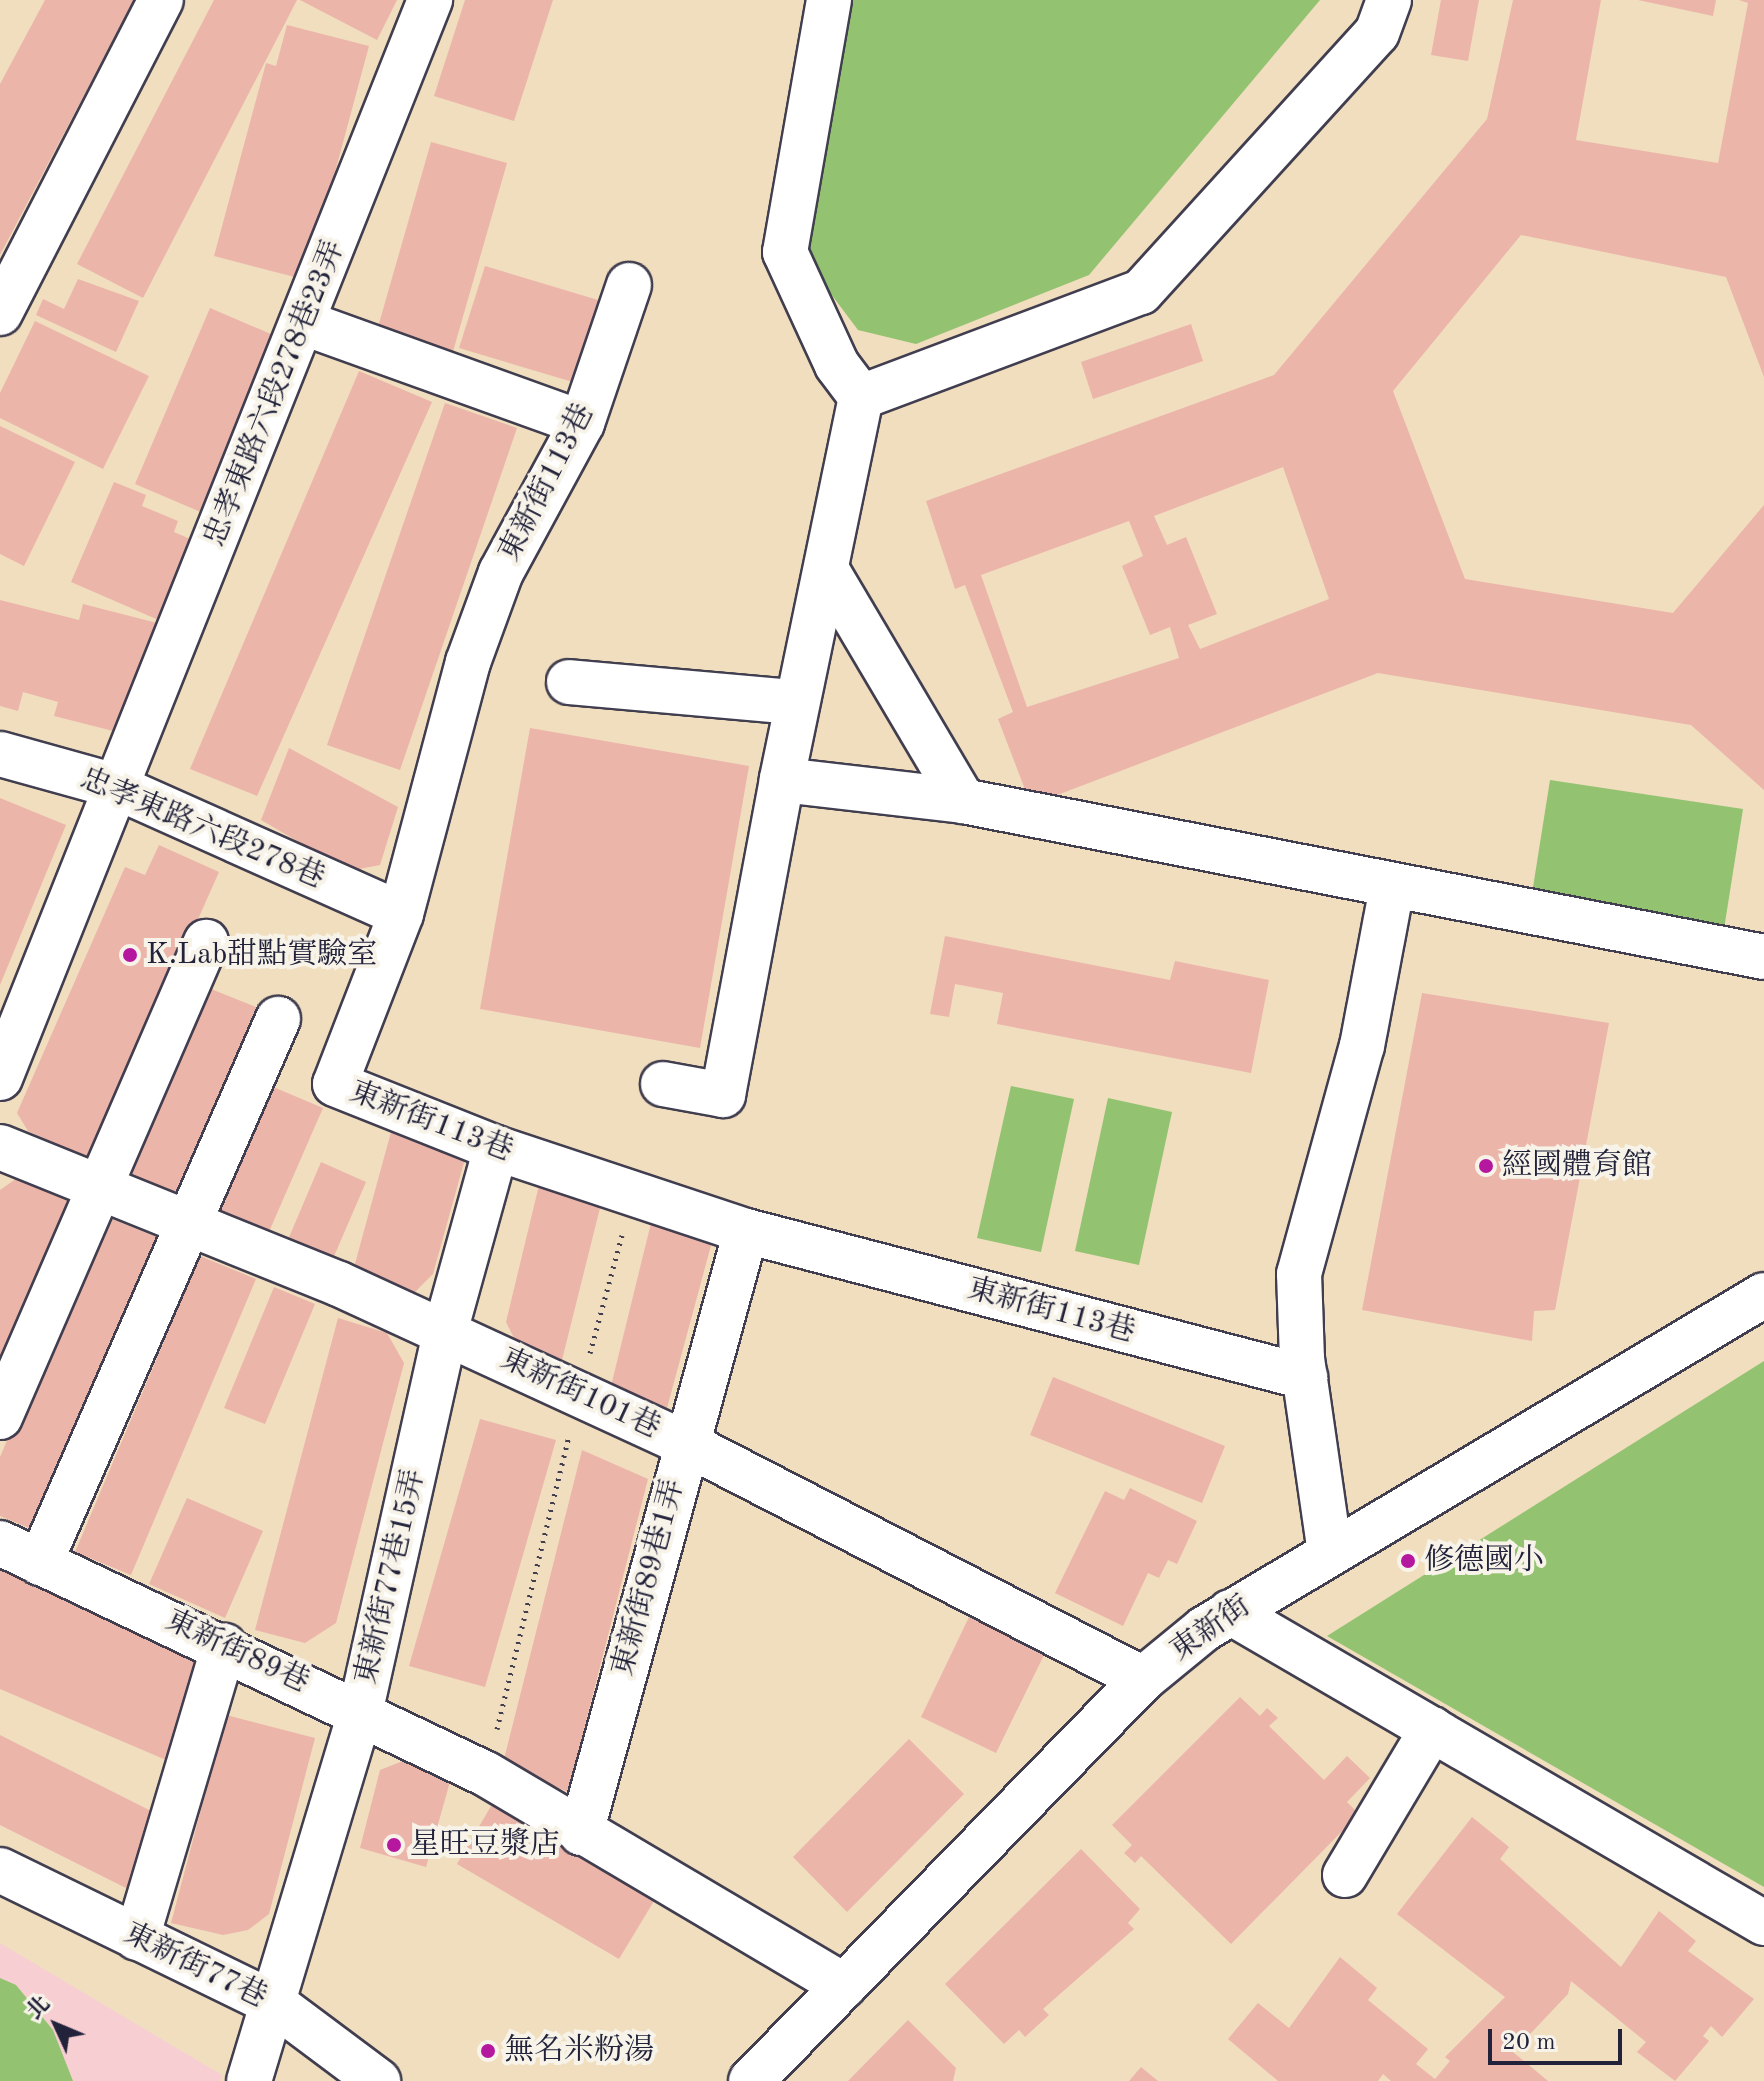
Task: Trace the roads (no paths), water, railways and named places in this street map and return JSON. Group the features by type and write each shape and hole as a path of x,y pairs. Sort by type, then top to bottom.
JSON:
{"street":[{"path":"0,313 161,0"},
{"name":"忠孝東路六段278巷23弄","path":"0,1078 112,785 307,324 430,0"},
{"path":"663,1084 723,1095 795,702 829,574 861,397 837,365 785,252 829,0"},
{"path":"861,397 1141,292 1377,33 1389,0"},
{"name":"東新街113巷","path":"629,285 582,423 490,602 401,914 335,1084 496,1148 746,1231 1305,1377"},
{"path":"307,324 582,423"},
{"path":"829,574 963,801"},
{"path":"569,682 795,702"},
{"name":"忠孝東路六段278巷","path":"0,754 112,785 401,914"},
{"path":"782,780 963,801 1392,887 1764,957"},
{"path":"1330,1553 1305,1377 1299,1274 1362,1046 1392,887"},
{"path":"0,1417 206,942"},
{"path":"40,1563 187,1220 278,1019"},
{"name":"東新街101巷","path":"0,1147 187,1220 445,1332 685,1443 1143,1679"},
{"name":"東新街77巷15弄","path":"249,2081 275,2004 361,1709 445,1332 496,1148"},
{"name":"東新街89巷1弄","path":"581,1833 685,1443 746,1231"},
{"name":"東新街","path":"751,2081 1143,1679 1230,1612 1764,1295"},
{"name":"東新街89巷","path":"0,1543 361,1709 486,1774 844,1986"},
{"path":"1230,1612 1764,1923"},
{"path":"137,1938 224,1646"},
{"path":"1345,1875 1432,1729"},
{"name":"東新街77巷","path":"0,1870 275,2004 378,2081"}],"place":[{"name":"K.Lab甜點實驗室","path":"130,955"},
{"name":"經國體育館","path":"1486,1166"},
{"name":"修德國小","path":"1408,1561"},
{"name":"星旺豆漿店","path":"394,1845"},
{"name":"無名米粉湯","path":"488,2051"}]}
